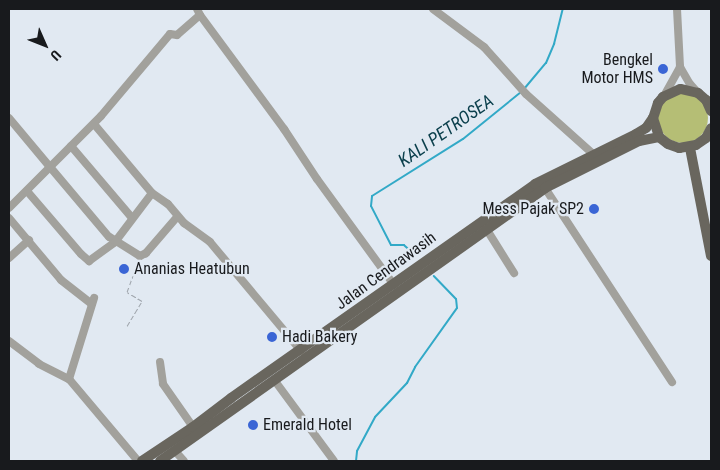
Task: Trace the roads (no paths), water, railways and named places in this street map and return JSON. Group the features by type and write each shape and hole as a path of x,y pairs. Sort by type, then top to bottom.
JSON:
{"main road":[{"path":"663,97 680,89 705,98 711,111"},
{"name":"Jalan Cendrawasih","path":"142,461 301,351 535,184 646,128 663,97"},
{"path":"653,118 659,136 673,147 690,148 701,142 711,128"},
{"name":"Jalan Cendrawasih","path":"160,461 544,188 639,141 659,136"},
{"path":"690,148 711,256"}],"street":[{"path":"433,9 484,47 520,85 526,94 593,154"},
{"path":"677,9 680,67 690,84 705,98"},
{"path":"9,208 94,124 168,35 177,35 198,12 394,284"},
{"path":"663,97 680,67"},
{"path":"9,118 115,242 140,256 146,253 177,217"},
{"path":"94,124 152,193 168,204 177,217 210,242 301,351"},
{"path":"71,146 132,218"},
{"path":"544,188 672,382"},
{"path":"27,191 87,260 94,258 115,242 152,193"},
{"path":"9,218 62,280 93,301 68,379"},
{"path":"487,230 514,273"},
{"path":"9,258 29,240"},
{"path":"9,340 32,360 68,379 138,461"},
{"path":"160,362 163,384 193,427"},
{"path":"275,381 334,461"},
{"path":"175,451 184,461"}],"waterway":[{"name":"KALI PETROSEA","path":"524,89 546,63 554,44 563,9"},
{"name":"KALI PETROSEA","path":"415,255 404,245 391,245 371,206 372,196 463,139 521,92"},
{"name":"KALI PETROSEA","path":"356,461 357,451 375,417 407,383 415,367 457,308 456,299 434,276"}],"place":[{"name":"Bengkel Motor HMS","path":"663,69"},
{"name":"Mess Pajak SP2","path":"594,209"},
{"name":"Ananias Heatubun","path":"124,269"},
{"name":"Hadi Bakery","path":"272,337"},
{"name":"Emerald Hotel","path":"253,425"}]}
